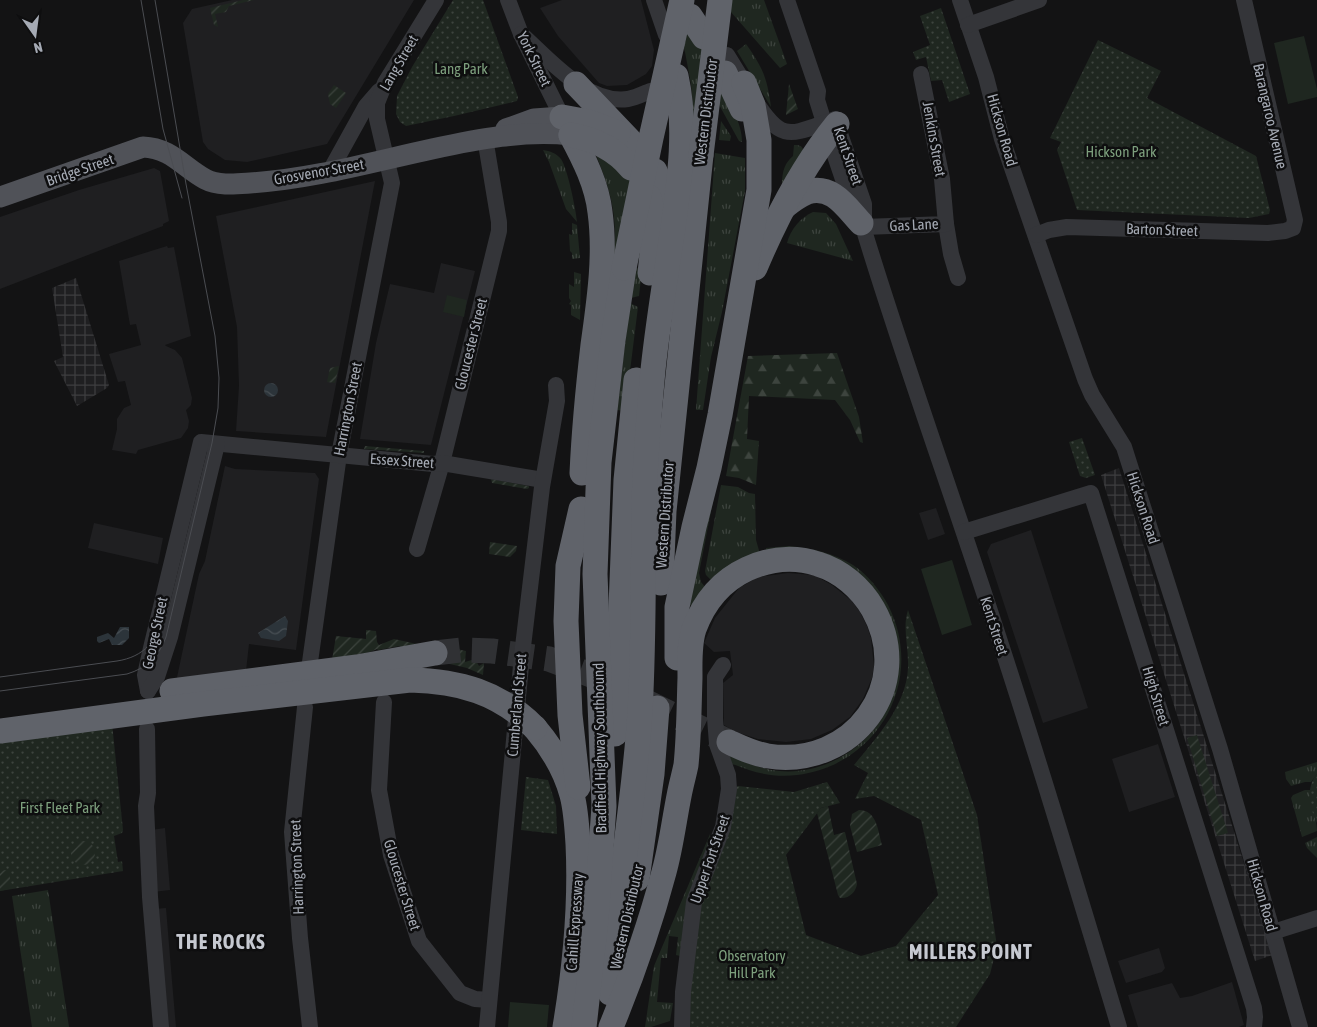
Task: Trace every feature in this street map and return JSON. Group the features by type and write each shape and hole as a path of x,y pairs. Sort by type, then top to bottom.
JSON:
{"highway":[{"name":"Western Distributor","path":"604,1027 610,993 639,873 652,774 656,722 664,511 701,155 720,0"},
{"path":"580,668 595,582 599,462 624,268 651,138 695,18"},
{"path":"679,794 678,607 694,527 709,468 740,305 760,173 758,133 751,99 732,70"},
{"path":"694,527 702,469 752,184 752,157 747,125 732,70"},
{"path":"610,993 614,936 639,726 643,645 644,503 647,440 659,318 677,198 682,147 682,118 676,76"},
{"path":"576,84 638,157 668,205 670,225 667,266"},
{"path":"740,305 764,246 831,125"},
{"path":"567,126 583,137 611,150 638,157"},
{"path":"567,126 594,183 600,212 602,260 588,393 580,509 568,566 567,666 577,805"},
{"path":"783,209 790,202 804,194 815,190 825,191 838,198 862,225"},
{"path":"604,806 613,752 617,708 620,602 631,418 654,244 649,197"},
{"path":"580,509 595,582"},
{"path":"573,539 579,566 582,754 577,805"},
{"path":"612,1027 634,971 664,873 685,767 688,737 690,644 701,612 709,599 731,578 746,569 774,560 787,559 814,562 838,572 867,599 877,615 884,635 887,663 885,676 879,698 872,712 844,740 818,752 805,755 791,757 765,755 729,742"},
{"name":"Bradfield Highway Southbound","path":"584,1027 596,920 604,806 595,582"},
{"path":"620,602 628,666 631,797"},
{"path":"0,715 201,686 357,667 435,653"},
{"path":"0,731 410,680 437,681 473,688 505,703 535,728 557,758 577,805"},
{"name":"Cahill Expressway","path":"565,1027 576,930 579,863 577,805"}],"main road":[{"name":"Grosvenor Street","path":"160,149 169,153 206,179 216,182 250,183 290,179 485,138 545,133 567,126"},
{"name":"Bridge Street","path":"0,197 143,147 160,149"}],"street":[{"name":"Lang Street","path":"386,159 376,111 377,103 385,83 436,0"},
{"name":"York Street","path":"508,0 521,34 567,126"},
{"path":"654,0 666,36"},
{"name":"Kent Street","path":"787,0 818,91 817,100 831,125 852,206 862,225 964,532 1051,803 1119,1027"},
{"name":"Hickson Road","path":"960,0 986,78 998,127 1085,379 1124,447 1220,748 1300,1027"},
{"path":"968,25 1039,0"},
{"name":"Barangaroo Avenue","path":"1244,0 1294,220 1293,228 1290,230"},
{"path":"521,34 576,84 600,96 612,99 627,99 650,91"},
{"path":"732,70 760,108 780,130 792,133 831,125"},
{"name":"Jenkins Street","path":"922,74 942,179 944,204"},
{"path":"330,171 366,106 385,83"},
{"name":"Gloucester Street","path":"417,549 442,463 499,232 485,138"},
{"name":"Harrington Street","path":"310,662 339,455 392,183 386,159"},
{"name":"Gas Lane","path":"862,225 946,224 944,204"},
{"path":"946,224 951,254 958,278"},
{"name":"Barton Street","path":"1036,234 1067,227 1259,233 1290,230"},
{"name":"Cumberland Street","path":"487,1027 520,693 522,654 543,480 557,401 556,385"},
{"name":"Essex Street","path":"209,443 433,464 442,463 543,480"},
{"name":"George Street","path":"209,443 170,637 157,677 148,691 146,676 151,648 209,443"},
{"name":"High Street","path":"964,532 1091,492 1254,1008 1254,1027"},
{"name":"Upper Fort Street","path":"682,1027 683,992 694,902 723,827 729,789 728,774 717,744 715,718 716,677 723,665"},
{"name":"Gloucester Street","path":"384,702 379,790 390,855 419,941 460,992 475,999 489,1000"},
{"name":"Harrington Street","path":"306,707 292,832 310,1027"},
{"path":"147,729 148,793 146,806 150,897 161,1027"},
{"path":"1273,932 1317,918"}],"shaded area":[{"path":"232,0 414,0 327,144 247,162 225,160 208,149 203,142 183,23 192,9"},
{"path":"562,0 641,0 654,50 652,66 646,74 627,85 607,86 599,83 558,36 540,8"},
{"path":"154,168 160,171 169,221 163,224 163,226 0,289 0,217 79,190"},
{"path":"375,181 326,437 236,431 239,386 237,327 216,216"},
{"path":"167,246 168,248 174,247 191,336 165,345 175,350 182,358 192,398 191,405 186,410 189,421 188,428 181,438 138,450 136,454 112,450 117,429 117,419 124,408 131,405 125,381 118,382 109,354 141,345 136,324 130,325 119,261"},
{"path":"441,263 475,271 431,445 360,439 376,343 390,284 434,293"},
{"path":"76,278 109,385 77,406 54,361 63,357 52,288"},
{"path":"225,466 235,469 315,473 319,479 296,650 249,644 246,671 176,682 199,574 205,561"},
{"path":"1119,468 1273,955 1255,961 1101,475"},
{"path":"936,508 945,534 928,540 919,513"},
{"path":"94,523 163,538 158,564 88,548"},
{"path":"1031,530 1088,708 1043,723 987,552 991,544"},
{"path":"788,573 814,575 832,585 852,601 867,626 871,638 874,666 872,678 863,699 850,717 832,730 811,739 786,742 758,739 736,732 724,725 723,683 733,675 730,651 714,652 704,643 715,618 739,588 758,577"},
{"path":"1158,744 1175,797 1129,812 1112,759"},
{"path":"165,828 170,890 153,892 151,830"},
{"path":"166,908 176,1027 165,1027 154,909"},
{"path":"1159,948 1165,968 1162,972 1126,983 1118,961"},
{"path":"1232,982 1244,1025 1239,1027 1138,1027 1128,995 1172,983 1180,998 1192,996"}],"green space":[{"path":"243,0 254,0 229,6 226,12 215,14 218,27 214,25 210,8"},
{"name":"Lang Park","path":"453,0 483,0 518,97 517,101 406,126 400,122 396,114 397,96 412,67"},
{"path":"669,0 678,11 714,69 735,112 741,129 742,142 739,141 717,101 695,134 691,84 685,52"},
{"path":"732,0 764,0 787,64 780,68 730,11"},
{"path":"941,8 970,94 949,102 942,80 931,81 926,57 916,60 913,52 930,45 920,16"},
{"path":"1304,36 1317,89 1317,97 1288,104 1274,43"},
{"name":"Hickson Park","path":"1098,40 1161,71 1147,98 1256,156 1270,210 1269,214 1249,218 1077,210 1057,150 1061,142 1050,138"},
{"path":"746,44 757,60 763,74 768,88 771,107 737,51"},
{"path":"789,84 798,109 786,115"},
{"path":"334,85 346,93 336,108 330,104 328,94"},
{"path":"721,121 731,136 730,141 719,140"},
{"path":"794,145 802,147 804,154 782,194 784,168 793,156"},
{"path":"543,150 555,154 563,163 571,189 577,222 566,209"},
{"path":"715,153 745,158 745,191 722,312 711,357 703,410 696,410"},
{"path":"596,155 626,173 637,190 644,256 611,266 615,236 613,209"},
{"path":"813,212 826,213 836,224 853,261 787,243 797,224"},
{"path":"572,223 577,225 580,258 572,259 569,234 572,235"},
{"path":"636,268 642,269 639,296 631,298"},
{"path":"574,272 581,274 580,320 571,315 571,305 569,304 571,301 569,298 569,284 574,287"},
{"path":"447,295 467,300 464,317 443,312"},
{"path":"630,303 638,307 625,411 617,410"},
{"path":"837,353 859,417 863,443 860,442 850,420 835,400 749,396 747,439 759,441 756,485 739,478 726,476 748,356"},
{"path":"339,366 335,383 327,382 330,368"},
{"path":"1082,438 1095,475 1086,478 1080,476 1069,442"},
{"path":"365,446 424,451 424,453 364,449"},
{"path":"491,479 529,486 529,488 492,483"},
{"path":"721,485 738,487 755,494 756,540 760,554 712,581 705,571"},
{"path":"714,496 699,573 701,582 706,588 694,606 688,605"},
{"path":"490,542 517,546 516,551 510,557 489,554"},
{"path":"789,546 806,548 838,557 853,565 868,578 888,605 898,633 901,661 898,689 888,714 872,736 851,755 826,768 797,775 779,776 755,772 731,764 729,754 753,765 779,771 798,771 816,768 834,761 865,739 877,725 886,709 894,679 894,635 885,606 766,552 766,548"},
{"path":"952,560 972,625 942,635 921,569"},
{"name":"Observatory Hill Park","path":"908,610 977,815 997,946 990,974 956,1027 690,1027 688,1021 697,910 734,789 738,786 794,792 827,782 840,803 821,808 786,855 806,935 861,956 896,946 938,895 921,820 874,796 855,799 868,773 854,765 889,720 902,695 906,682 908,661 906,617"},
{"path":"366,630 376,631 379,645 394,639 417,644 401,649 400,646 377,649 332,660 336,636 366,639"},
{"path":"448,643 466,651 465,662 475,659 479,666 484,663 483,675 467,668 441,662 439,645"},
{"name":"First Fleet Park","path":"112,723 123,830 122,833 114,836 118,862 122,861 123,871 0,891 0,741"},
{"path":"1197,735 1228,833 1217,836 1187,738"},
{"path":"1317,762 1317,774 1311,782 1291,786 1286,779 1285,772"},
{"path":"1317,774 1317,823 1312,811 1310,792 1313,779"},
{"path":"526,777 548,780 556,806 557,834 521,830"},
{"path":"1305,790 1311,790 1311,801 1317,831 1302,837 1291,798 1293,795"},
{"path":"828,806 834,835 845,832 857,884 851,894 843,898 840,898 838,895 817,813 821,808"},
{"path":"859,810 865,811 873,817 882,845 857,852 850,826 852,814"},
{"path":"710,834 711,842 680,956 676,955 678,937 669,936 667,958 661,958 657,1002 673,1003 670,1021 645,1027 654,966"},
{"path":"1317,837 1317,858 1307,848 1305,843"},
{"path":"83,841 92,844 95,853 92,862 83,865 74,862 71,853 74,844"},
{"path":"6,870 9,872 11,885 9,889 0,891 0,871"},
{"path":"48,890 69,1027 32,1027 12,896"},
{"path":"510,1002 549,1005 547,1027 508,1027"}],"water":[{"path":"268,383 274,383 278,390 274,397 268,397 264,393 264,387"},
{"path":"285,616 288,621 286,636 279,641 261,638 258,633"},
{"path":"120,627 129,627 129,638 122,645 112,645 109,639 99,643 97,641 97,637 108,633 114,638"}],"tunnel":[{"path":"435,653 461,650 492,651 549,659 591,675 729,742"}],"tram line":[{"path":"141,0 163,129 182,198"},
{"path":"0,691 127,674 146,665 156,655 166,637 212,443 218,408 219,378 215,336 186,184 155,0"},
{"path":"0,677 117,661 135,656 154,639 165,615"}],"district":[{"name":"THE ROCKS","path":"221,942"},
{"name":"MILLERS POINT","path":"971,952"}]}
